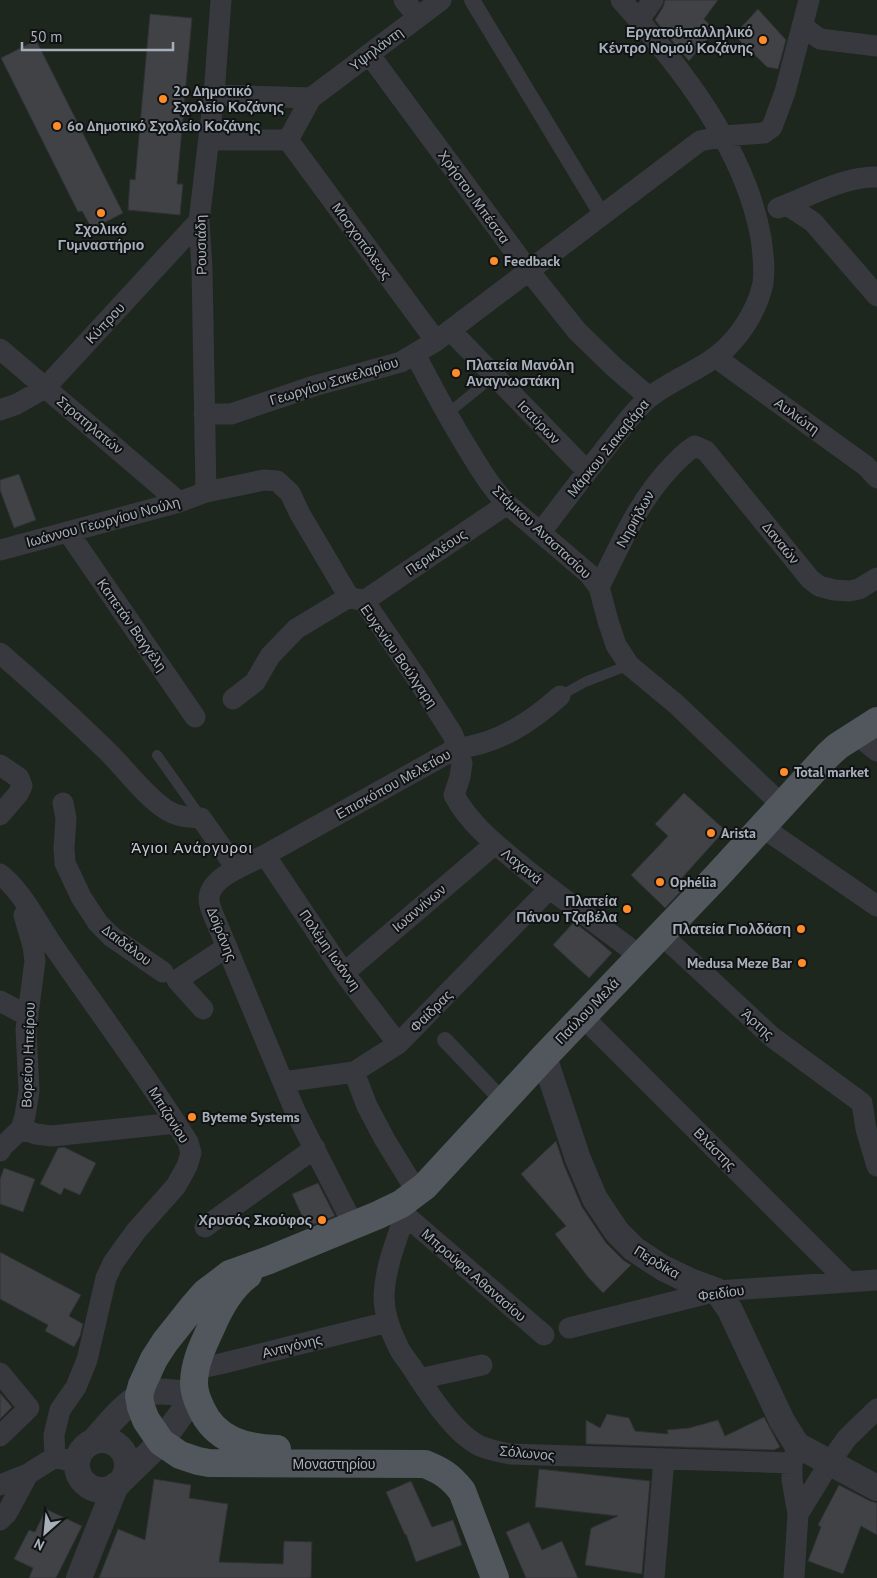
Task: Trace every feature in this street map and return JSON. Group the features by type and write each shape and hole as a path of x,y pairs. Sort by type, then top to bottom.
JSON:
{"main road":[{"name":"Παύλου Μελά","path":"139,1396 146,1374 165,1342 205,1294 230,1274 408,1204 828,755 838,746 866,728"},
{"name":"Παύλου Μελά","path":"196,1382 208,1334 224,1302 244,1278 269,1260"},
{"name":"Μοναστηρίου","path":"196,1382 203,1413 219,1433 233,1442 248,1446 271,1448 422,1450 435,1452 453,1460 468,1473 483,1498 511,1578"},
{"name":"Μοναστηρίου","path":"139,1396 146,1420 161,1442 180,1455 198,1461 209,1463 425,1464 441,1470 462,1491 495,1578"}],"street":[{"name":"Ρουσιάδη","path":"206,492 202,277 199,221 214,95 221,0"},
{"path":"404,0 418,17"},
{"name":"Υψηλάντη","path":"288,140 311,98 440,0"},
{"path":"472,0 602,215"},
{"name":"Μάρκου Σιακαβάρα","path":"541,532 587,471 649,397 715,358 731,343 741,330 758,299 763,283 764,264 757,216 724,136 685,77 621,0"},
{"path":"639,20 653,0"},
{"name":"Γεωργίου Σακελαρίου","path":"204,414 231,414 314,386 401,362 443,336 700,141 724,136 764,133 772,126 785,92 809,0"},
{"path":"802,26 820,39 877,46"},
{"name":"Χρήστου Μπέσσα","path":"369,54 529,271 577,331 614,367 649,397"},
{"path":"214,95 311,98"},
{"path":"208,140 288,140"},
{"name":"Μοσχοπόλεως","path":"288,140 443,336"},
{"path":"757,216 848,180 866,176 877,177"},
{"path":"787,205 813,222 877,296"},
{"name":"Κύπρου","path":"0,410 16,404 45,388 199,221"},
{"name":"Ισαύρων","path":"443,336 494,376 587,471"},
{"name":"Στρατηλατών","path":"0,350 178,502"},
{"name":"Στάμκου Αναστασίου","path":"415,354 447,414 484,476 507,504 589,574 599,587 616,645 630,665 676,704 782,805"},
{"name":"Αυλιώτη","path":"715,358 866,466 877,478"},
{"name":"Νηριήδων","path":"599,587 630,526 654,486 687,451 695,446 706,451"},
{"name":"Δαναών","path":"706,451 810,579 819,586 849,591 859,589 877,578"},
{"name":"Ευγενίου Βούλγαρη","path":"206,492 264,480 277,481 290,493 300,514 357,599 442,718 453,735 457,748"},
{"name":"Ιωάννου Γεωργίου Νούλη","path":"0,550 178,502 206,492"},
{"name":"Περικλέους","path":"233,700 255,682 270,656 296,629 357,599 507,504"},
{"name":"Καπετάν Βαγγέλη","path":"68,532 195,717"},
{"path":"0,653 31,679 166,809 181,817 201,818 238,869"},
{"name":"Επισκόπου Μελετίου","path":"238,869 457,748 492,740 512,731 542,712 560,696"},
{"path":"866,728 877,751"},
{"name":"Λαχανά","path":"457,748 462,763 454,795 462,811 495,844 640,956"},
{"path":"0,765 19,778 22,786 18,794 0,815"},
{"name":"Δαιδάλου","path":"64,803 66,818 65,863 81,897 98,923 112,937 170,976 203,1009"},
{"path":"762,827 877,906"},
{"name":"Ιωαννίνων","path":"344,973 495,844"},
{"name":"Πολέμη Ιωάννη","path":"265,855 344,973 398,1044"},
{"name":"Δοϊράνης","path":"238,869 217,881 209,899 210,908 295,1110 354,1226"},
{"name":"Μπιζανίου","path":"0,874 18,893 131,1056 188,1142 191,1153 187,1166 176,1186 136,1231 106,1278 87,1360 76,1386 60,1410 54,1435 66,1460"},
{"name":"Φαίδρας","path":"283,1082 354,1072 398,1044 550,888"},
{"name":"Βορείου Ηπείρου","path":"18,893 33,946 35,960 26,1029 29,1091 21,1129"},
{"name":"Άρτης","path":"662,934 772,1037 870,1103"},
{"path":"170,976 227,947"},
{"path":"0,1001 28,1016"},
{"name":"Βλάστης","path":"582,1016 848,1282"},
{"path":"444,1040 503,1101"},
{"name":"Περδίκα","path":"544,1057 578,1159 595,1199 610,1223 626,1242 647,1258 675,1274 717,1291"},
{"name":"Μπρούφα Αθανασίου","path":"354,1072 367,1106 385,1140 408,1204 544,1334"},
{"path":"870,1103 866,1129 877,1166"},
{"path":"0,1151 21,1129 36,1134 52,1136 176,1123"},
{"path":"204,1227 315,1148"},
{"name":"Σόλωνος","path":"408,1204 393,1248 387,1275 384,1298 388,1322 397,1346 419,1379 449,1419 463,1434 480,1446 510,1454 664,1459 795,1454"},
{"name":"Φειδίου","path":"569,1328 717,1291 877,1280"},
{"path":"717,1291 730,1310 782,1421 795,1454 792,1491 798,1514 794,1578"},
{"name":"Αντιγόνης","path":"196,1382 220,1364 388,1322"},
{"path":"419,1379 482,1365"},
{"path":"0,1373 29,1408 0,1436"},
{"path":"0,1485 66,1460 81,1452 84,1447 94,1441 139,1396 165,1392 196,1382"},
{"path":"79,1578 104,1516 110,1483 161,1442 196,1382"},
{"path":"798,1514 847,1438 877,1409"},
{"path":"66,1460 78,1469 82,1479 110,1483 125,1474 126,1458 120,1448 111,1442 94,1441"},
{"path":"795,1454 830,1462 877,1488"},
{"path":"654,1578 664,1459"},
{"path":"0,1520 7,1513 28,1474"}],"lane":[{"path":"447,414 494,376"},
{"name":"Επισκόπου Μελετίου","path":"560,696 585,682 630,665"},
{"path":"157,755 201,818"}],"shaded area":[{"path":"0,0 877,0 877,1578 0,1578"}],"building":[{"path":"665,0 718,0 704,19 715,30 689,61 655,20"},
{"name":"Εργατοϋπαλληλικό Κέντρο Νομού Κοζάνης","path":"758,9 786,40 778,69 767,67 734,35"},
{"name":"2ο Δημοτικό Σχολείο Κοζάνης","path":"150,14 192,18 177,184 183,184 180,215 128,210 130,179 135,180"},
{"name":"6ο Δημοτικό Σχολείο Κοζάνης","path":"36,40 123,213 92,229 82,211 78,212 1,58"},
{"path":"19,474 36,520 14,528 0,490 0,480"},
{"path":"684,793 725,830 681,879 687,885 665,908 631,875 668,836 655,824"},
{"path":"574,922 612,953 589,978 553,945"},
{"path":"556,1141 582,1207 606,1243 623,1260 631,1265 603,1293 588,1277 555,1234 566,1226 521,1174"},
{"path":"64,1147 96,1163 80,1195 64,1188 61,1195 40,1184 58,1148"},
{"path":"4,1168 35,1179 23,1212 0,1204 0,1179"},
{"path":"318,1183 335,1216 307,1227 292,1194"},
{"path":"0,1252 81,1295 69,1316 83,1324 80,1336 74,1347 45,1331 48,1325 0,1299"},
{"path":"0,1393 12,1407 0,1419"},
{"path":"607,1414 629,1418 635,1431 668,1434 667,1430 689,1428 718,1420 725,1436 764,1417 780,1447 774,1450 586,1444 586,1420 600,1428"},
{"path":"539,1469 650,1481 642,1574 585,1565 591,1528 618,1516 535,1507"},
{"path":"154,1479 191,1485 189,1498 228,1504 219,1562 283,1564 284,1541 312,1542 311,1578 99,1578 118,1529 145,1540"},
{"path":"411,1481 432,1527 453,1520 462,1545 416,1562 406,1534 386,1492"},
{"path":"839,1485 877,1503 877,1535 861,1526 843,1574 808,1561 821,1527 818,1525"},
{"path":"46,1509 82,1526 56,1578 29,1578 33,1568 14,1559 29,1530 35,1532"},
{"path":"529,1522 542,1550 562,1541 578,1578 526,1578 506,1532"}],"place":[{"name":"Εργατοϋπαλληλικό Κέντρο Νομού Κοζάνης","path":"763,40"},
{"name":"2ο Δημοτικό Σχολείο Κοζάνης","path":"163,99"},
{"name":"6ο Δημοτικό Σχολείο Κοζάνης","path":"57,126"},
{"name":"Σχολικό Γυμναστήριο","path":"101,213"},
{"name":"Feedback","path":"494,261"},
{"name":"Πλατεία Μανόλη Αναγνωστάκη","path":"456,373"},
{"name":"Total market","path":"784,772"},
{"name":"Arista","path":"711,833"},
{"name":"Ophélia","path":"660,882"},
{"name":"Πλατεία Πάνου Τζαβέλα","path":"627,909"},
{"name":"Πλατεία Γιολδάση","path":"801,929"},
{"name":"Medusa Meze Bar","path":"802,963"},
{"name":"Byteme Systems","path":"192,1117"},
{"name":"Χρυσός Σκούφος","path":"322,1220"}],"district":[{"name":"Άγιοι Ανάργυροι","path":"192,848"}]}
